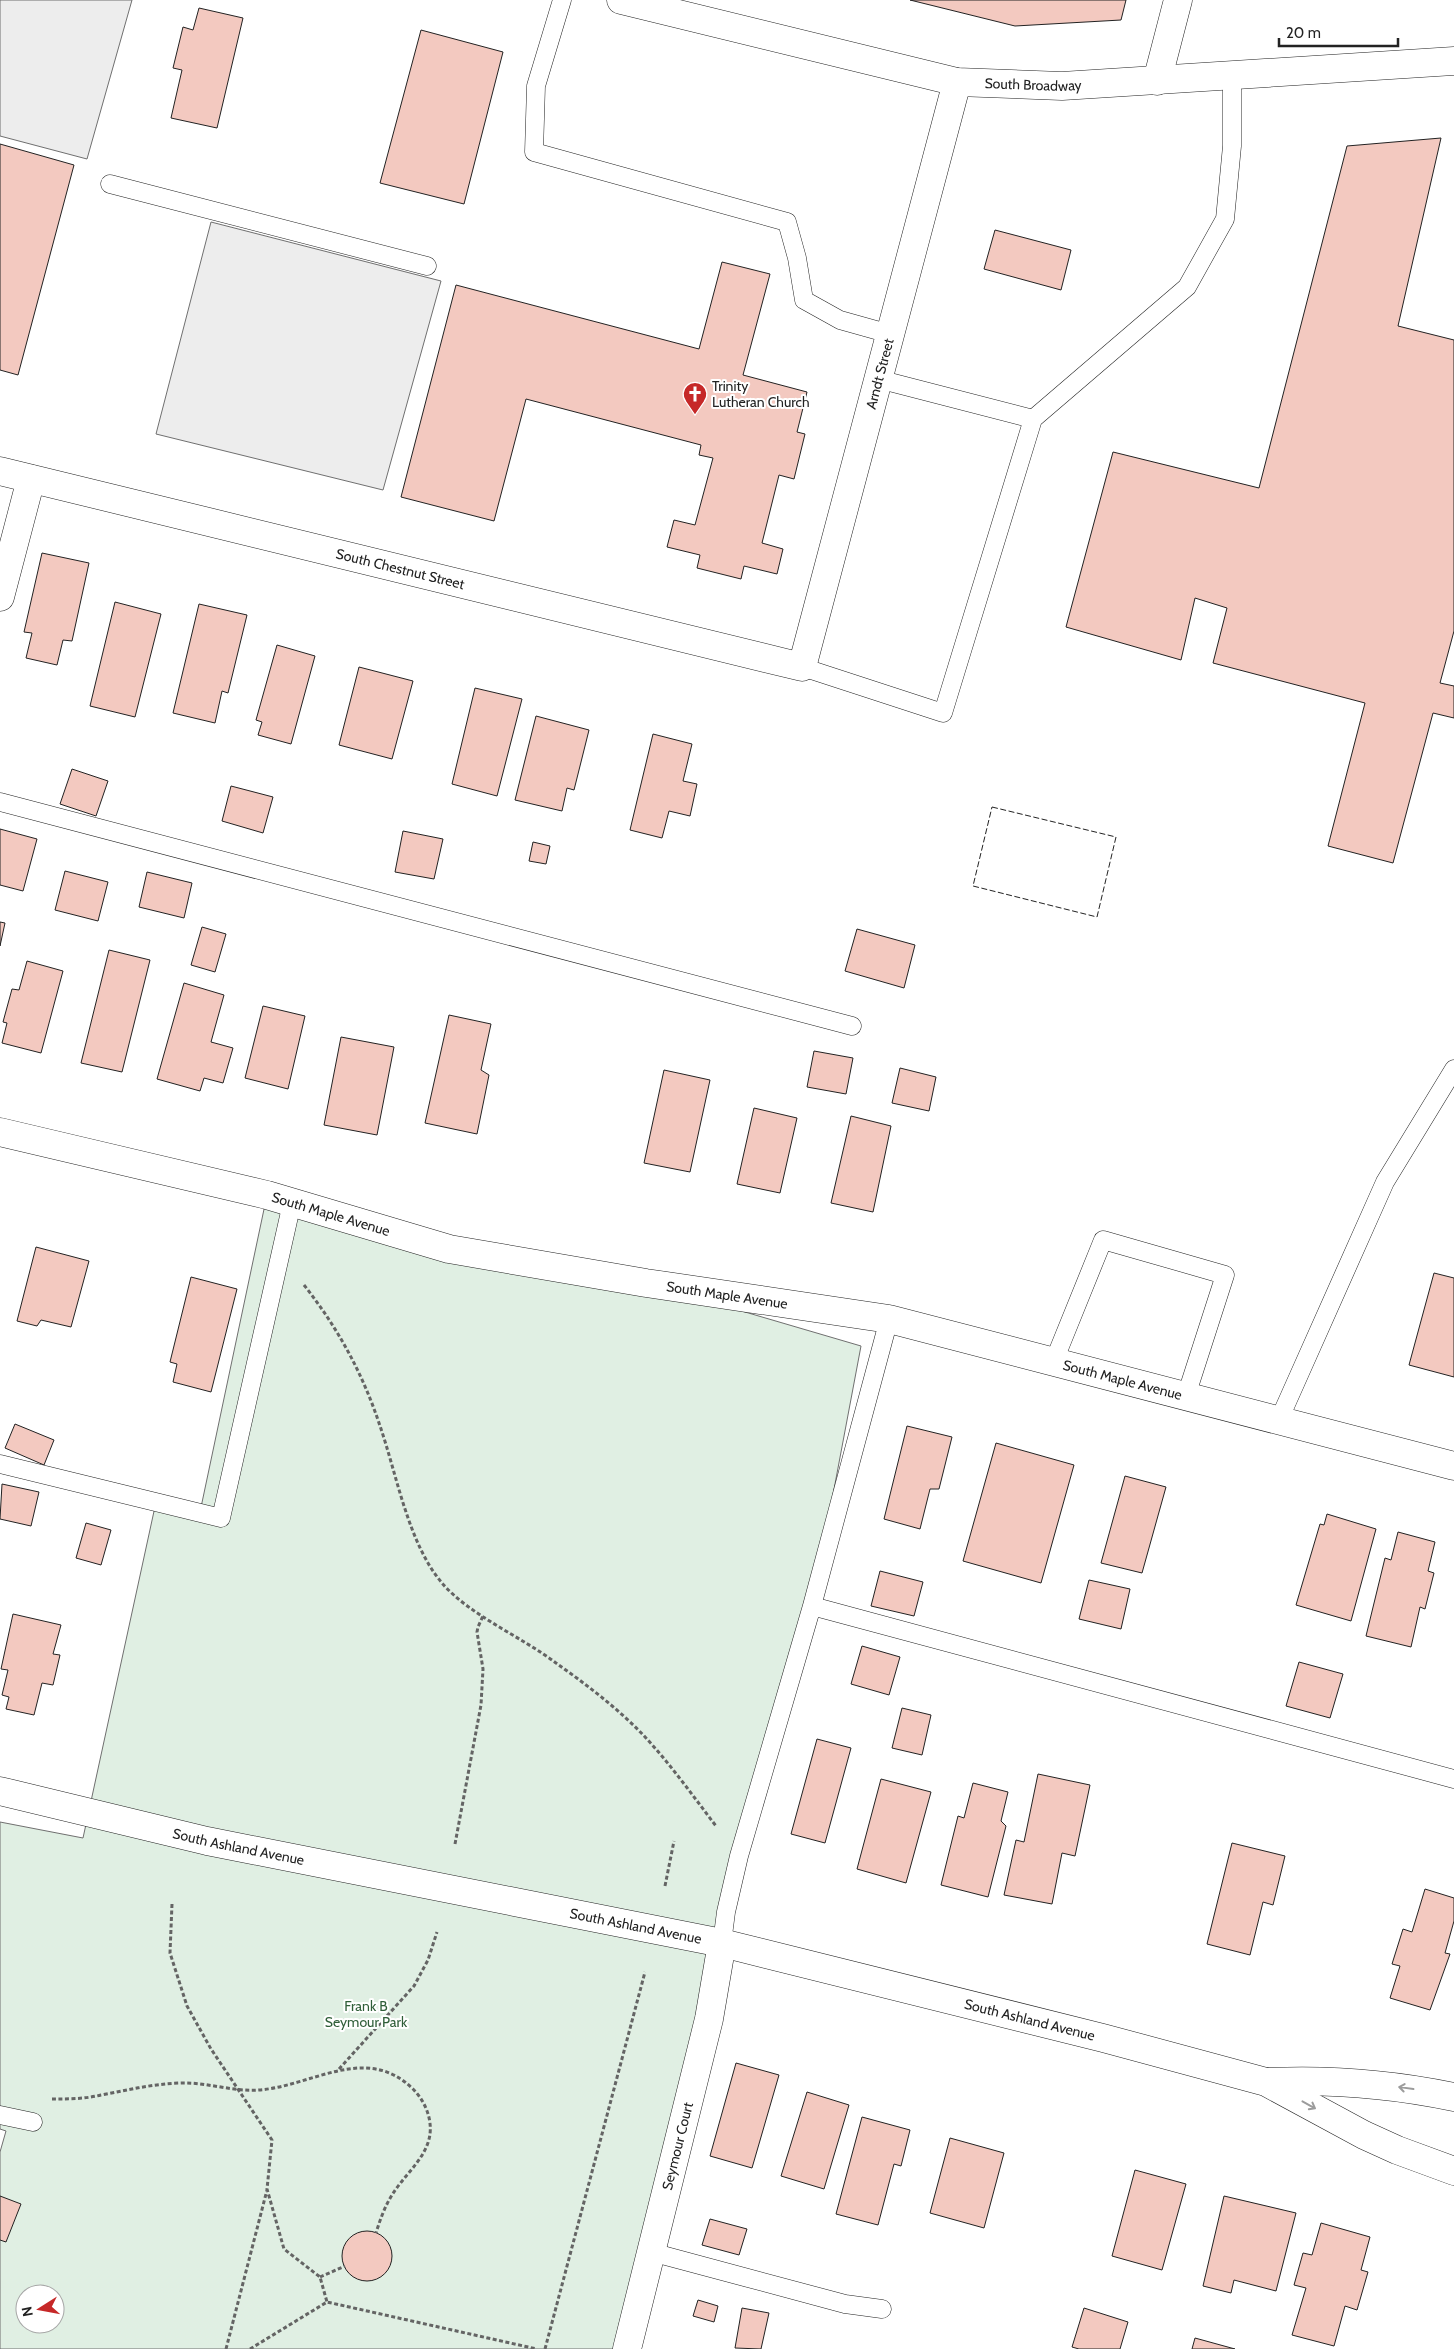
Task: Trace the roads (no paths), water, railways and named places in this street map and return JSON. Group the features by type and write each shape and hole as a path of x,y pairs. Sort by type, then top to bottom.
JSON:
{"street":[{"name":"South Broadway","path":"621,0 957,82 1062,86 1454,61"},
{"path":"1157,81 1178,0"},
{"name":"Arndt Street","path":"802,667 957,82"},
{"name":"South Chestnut Street","path":"0,471 802,667"},
{"path":"0,597 31,479"},
{"name":"South Maple Avenue","path":"0,1132 292,1203 449,1249 646,1284 889,1319 1454,1466"},
{"name":"South Ashland Avenue","path":"0,1791 207,1841 722,1943 1103,2038 1266,2082 1364,2135 1397,2150 1454,2171"},
{"name":"Seymour Court","path":"627,2349 709,2019 722,1943"},
{"name":"South Ashland Avenue","path":"1266,2082 1342,2082 1406,2088 1454,2097"}],"lane":[{"path":"562,0 536,86 534,152 787,222 798,258 804,300 840,320 890,334"},
{"path":"802,667 943,713 1033,419 1187,287 1225,219 1232,146 1232,76"},
{"path":"110,184 427,266"},
{"path":"878,379 1033,419"},
{"path":"0,802 852,1026"},
{"path":"1279,1420 1385,1182 1454,1069"},
{"path":"0,1464 221,1518 292,1203"},
{"path":"1054,1361 1103,1240 1226,1275 1186,1396"},
{"path":"722,1943 726,1912 739,1856 812,1606 889,1319"},
{"path":"812,1606 1454,1779"},
{"path":"0,2115 33,2122"},
{"path":"651,2252 845,2304 882,2309"}],"place":[{"name":"Trinity Lutheran Church","path":"695,415"}],"park label":[{"name":"Frank B Seymour Park","path":"366,2014"}]}
